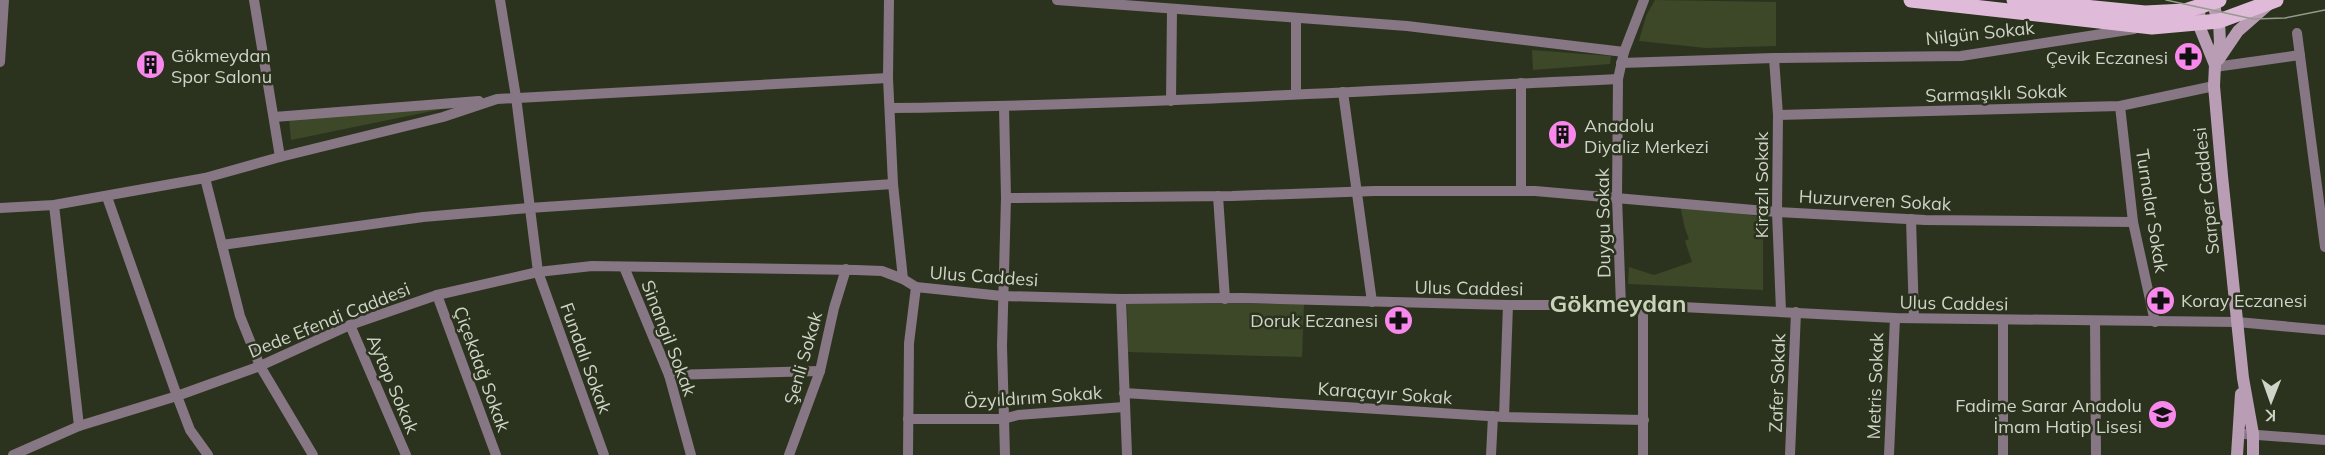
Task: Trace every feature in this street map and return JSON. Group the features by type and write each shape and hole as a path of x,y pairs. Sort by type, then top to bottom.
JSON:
{"main road":[{"path":"1911,0 2152,27 2199,15 2217,1"},
{"path":"2014,0 2145,13 2186,11 2219,21 2274,0"},
{"path":"2215,66 2238,31 2274,0"},
{"name":"Sarper Caddesi","path":"2217,1 2215,11 2219,21 2220,43 2214,86 2243,378 2253,434 2253,455"},
{"path":"2199,15 2215,66"},
{"name":"Sarper Caddesi","path":"2237,455 2243,378"}],"street":[{"path":"0,62 4,0"},
{"path":"254,0 280,157"},
{"name":"Fundalı Sokak","path":"500,0 516,97 538,272 603,455"},
{"path":"889,0 888,78 894,184 903,279"},
{"path":"1057,0 1407,26 1624,52"},
{"name":"Duygu Sokak","path":"1621,306 1617,196 1618,79 1624,52 1644,0"},
{"path":"1171,101 1172,9"},
{"path":"1296,19 1296,93"},
{"name":"Nilgün Sokak","path":"1621,63 1774,58 1961,56 2152,27"},
{"path":"2297,33 2322,192 2325,245"},
{"path":"2215,66 2300,55"},
{"name":"Kirazlı Sokak","path":"1774,58 1778,115 1777,212 1781,311"},
{"path":"274,117 516,97 888,78"},
{"path":"891,108 1004,107 1171,101 1296,93 1618,79"},
{"path":"1521,83 1521,191"},
{"name":"Sarmaşıklı Sokak","path":"1778,115 2120,106 2214,86"},
{"path":"1343,92 1372,302"},
{"path":"0,208 54,205 205,178 443,117 497,99"},
{"name":"Turnalar Sokak","path":"2120,106 2133,222 2155,322"},
{"path":"1004,107 1006,198 1002,296 1005,455"},
{"path":"205,178 240,316 260,366 313,455"},
{"path":"222,245 423,217 894,184"},
{"name":"Huzurveren Sokak","path":"1006,198 1521,191 1617,196 1777,212 1911,219 2133,222"},
{"path":"107,196 190,430 208,455"},
{"path":"1218,196 1225,299"},
{"path":"54,205 79,426"},
{"path":"1911,219 1914,318"},
{"name":"Dede Efendi Caddesi","path":"13,455 79,426 177,396 260,366 350,325 437,295 538,272 592,266 846,269 882,272 903,279 916,287"},
{"name":"Sinangil Sokak","path":"624,267 669,375 691,455"},
{"name":"Şenli Sokak","path":"789,455 820,371 834,308 846,269"},
{"path":"908,455 909,343 916,287"},
{"name":"Ulus Caddesi","path":"916,287 1002,296 1508,305 1643,305 1895,318 2237,322 2325,330"},
{"name":"Çiçekdağ Sokak","path":"437,295 496,455"},
{"name":"Özyıldırım Sokak","path":"1121,299 1127,455"},
{"path":"1491,455 1499,417 1508,305"},
{"path":"1643,305 1643,455"},
{"name":"Zafer Sokak","path":"1790,455 1796,312"},
{"name":"Metris Sokak","path":"1889,455 1895,318"},
{"path":"2003,320 2003,455"},
{"path":"2094,321 2096,455"},
{"name":"Aytop Sokak","path":"350,325 406,455"},
{"path":"669,375 820,371"},
{"name":"Karaçayır Sokak","path":"1124,393 1499,417 1644,420"},
{"name":"Özyıldırım Sokak","path":"908,419 1003,419 1018,415 1124,407"},
{"path":"2237,434 2325,440"}],"green space":[{"path":"1655,0 1776,2 1776,46 1706,48 1639,41 1646,16"},
{"path":"1532,50 1611,56 1610,64 1533,70"},
{"path":"442,109 291,140 289,118"},
{"path":"1680,205 1763,217 1763,290 1628,284 1629,267 1654,275 1692,262 1685,241 1689,239"},
{"path":"1127,304 1304,304 1302,357 1128,352"}],"tram line":[{"path":"2166,0 2253,19 2285,18 2325,10"}],"place":[{"name":"Çevik Eczanesi","path":"2189,57"},
{"name":"Gökmeydan Spor Salonu","path":"150,65"},
{"name":"Anadolu Diyaliz Merkezi","path":"1563,135"},
{"name":"Koray Eczanesi","path":"2160,300"},
{"name":"Doruk Eczanesi","path":"1399,320"},
{"name":"Fadime Sarar Anadolu İmam Hatip Lisesi","path":"2163,415"}],"district":[{"name":"Gökmeydan","path":"1618,303"}]}
